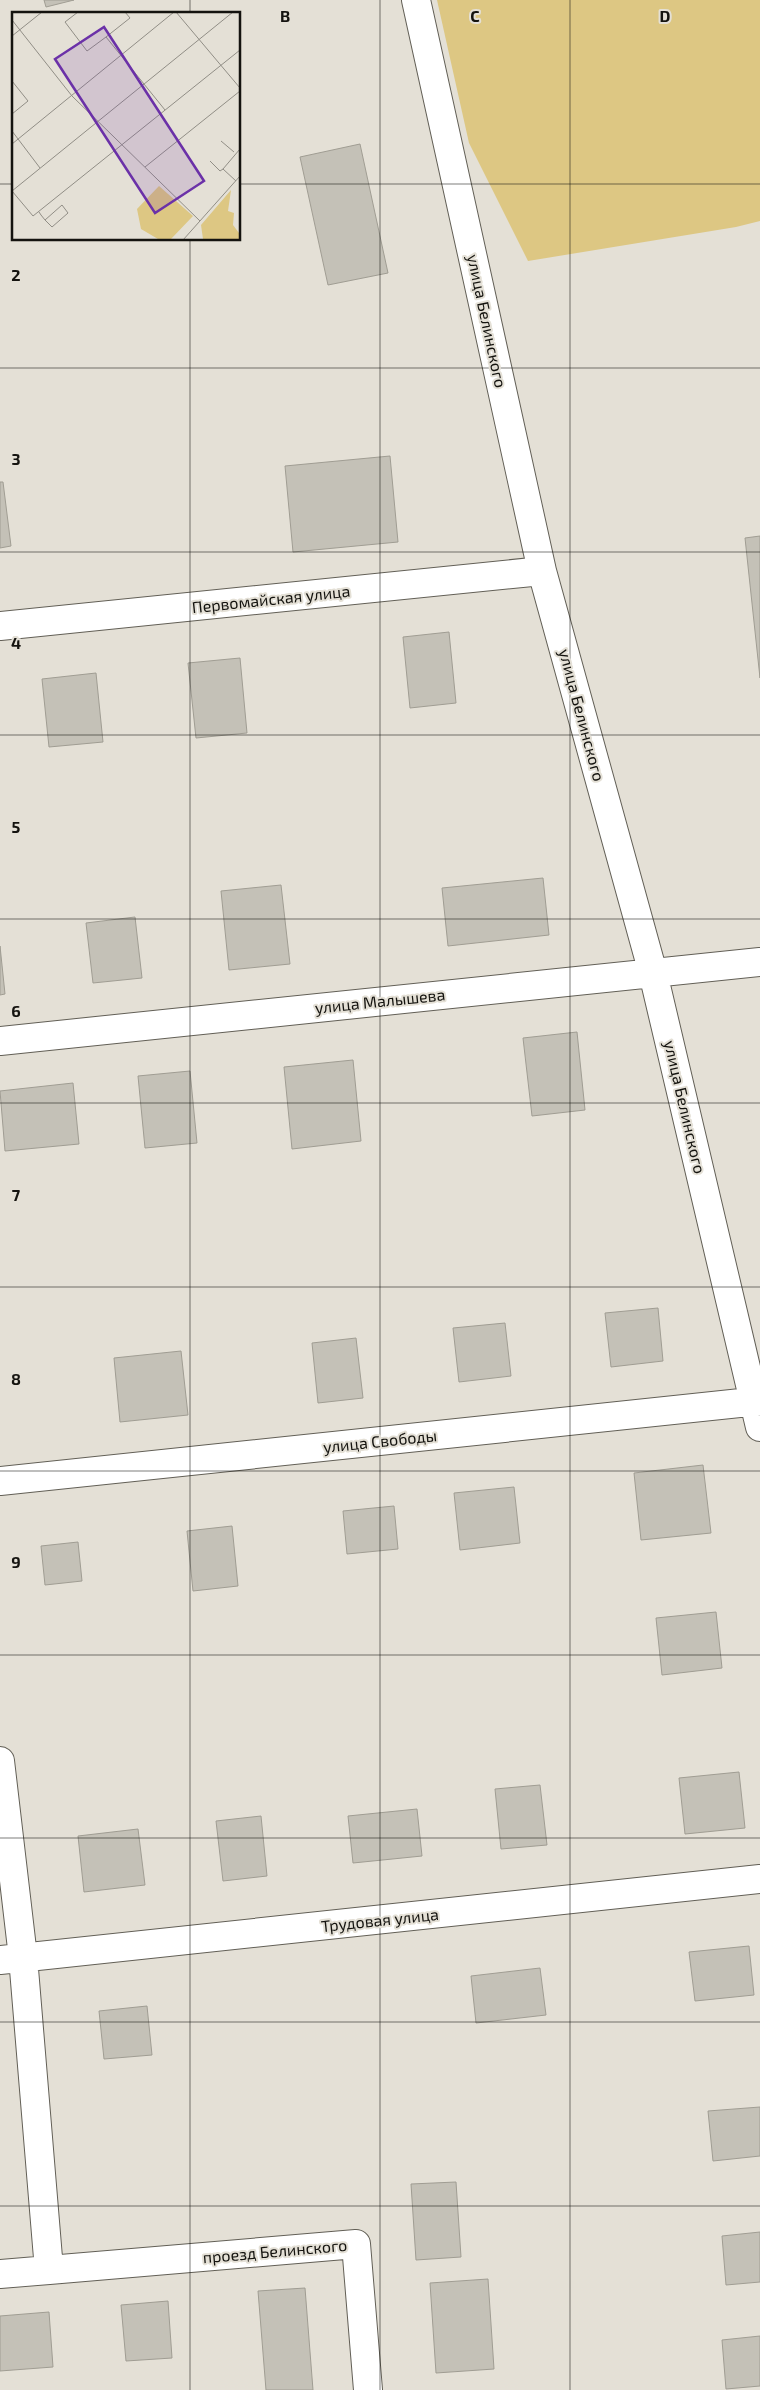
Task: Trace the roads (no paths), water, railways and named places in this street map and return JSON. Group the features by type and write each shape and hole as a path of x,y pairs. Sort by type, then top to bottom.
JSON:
{"street":[{"name":"улица Белинского","path":"416,0 542,571 653,973 758,1410"},
{"name":"Первомайская улица","path":"0,626 542,571"},
{"name":"улица Малышева","path":"0,1041 760,962"},
{"name":"улица Свободы","path":"0,1481 758,1410"},
{"path":"0,1761 12,1959 49,2270"},
{"name":"Трудовая улица","path":"12,1959 760,1880"},
{"name":"проезд Белинского","path":"0,2274 356,2244 368,2390"}]}
